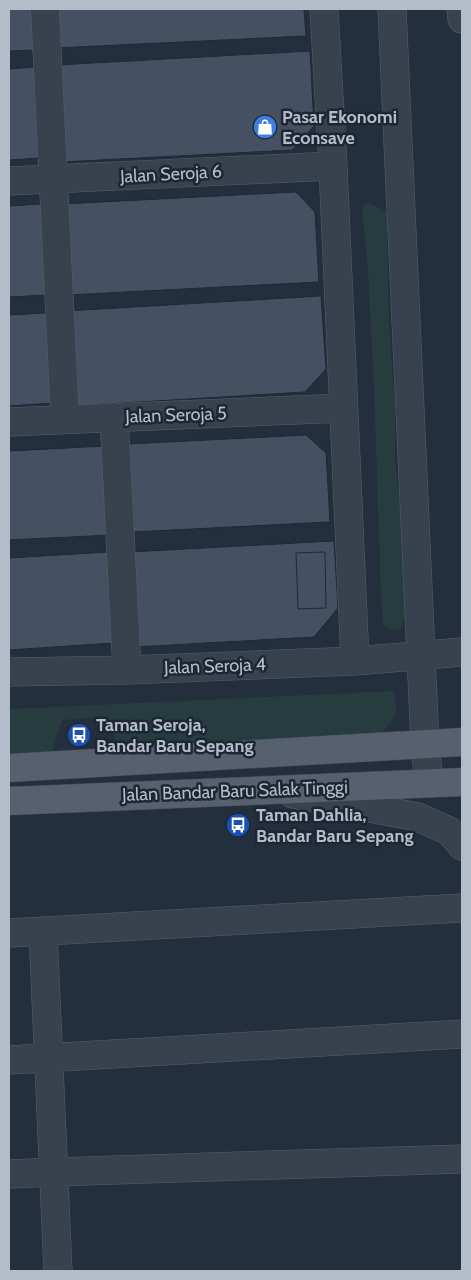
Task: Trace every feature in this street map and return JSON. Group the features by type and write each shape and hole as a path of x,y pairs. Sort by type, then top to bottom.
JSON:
{"main road":[{"name":"Jalan Bandar Baru Salak Tinggi","path":"9,768 462,742"},
{"name":"Jalan Bandar Baru Salak Tinggi","path":"9,801 462,782"}],"street":[{"path":"45,9 65,419"},
{"path":"324,9 333,166 355,661"},
{"path":"392,9 425,744 429,783"},
{"path":"462,9 462,19"},
{"name":"Jalan Seroja 6","path":"9,181 333,166"},
{"name":"Jalan Seroja 5","path":"9,422 343,408"},
{"path":"114,417 127,670"},
{"name":"Jalan Seroja 4","path":"9,672 127,670 355,661 462,652"},
{"path":"268,790 418,817 449,831 462,846"},
{"path":"9,933 462,908"},
{"path":"44,931 58,1271"},
{"path":"9,1060 462,1034"},
{"path":"9,1174 462,1159"}],"green space":[{"path":"368,203 389,214 387,232 389,321 395,409 395,459 404,543 404,608 406,618 400,630 391,629 383,624 381,598 374,388 368,271 362,209 364,204"},
{"path":"392,691 396,704 395,714 381,734 122,749 103,717 62,720 52,752 9,755 9,709"}],"building":[{"path":"9,9 34,9 36,50 9,51"},
{"path":"55,9 304,9 306,36 57,48"},
{"path":"310,51 314,126 292,150 62,162 57,65"},
{"path":"34,67 40,158 9,160 9,69"},
{"path":"296,192 315,212 319,282 67,295 62,204"},
{"path":"41,204 47,295 9,297 9,206"},
{"path":"321,296 326,369 305,392 72,406 66,311"},
{"path":"46,313 51,403 9,406 9,315"},
{"path":"306,435 326,453 330,522 133,532 128,444"},
{"path":"106,446 111,535 9,540 9,451"},
{"path":"334,541 338,608 314,637 135,647 129,552"},
{"path":"108,552 114,643 9,650 9,558"},
{"path":"325,552 326,608 298,609 296,553"}],"place":[{"name":"Pasar Ekonomi Econsave","path":"265,127"},
{"name":"Taman Seroja, Bandar Baru Sepang","path":"79,735"},
{"name":"Taman Dahlia, Bandar Baru Sepang","path":"238,825"}]}
